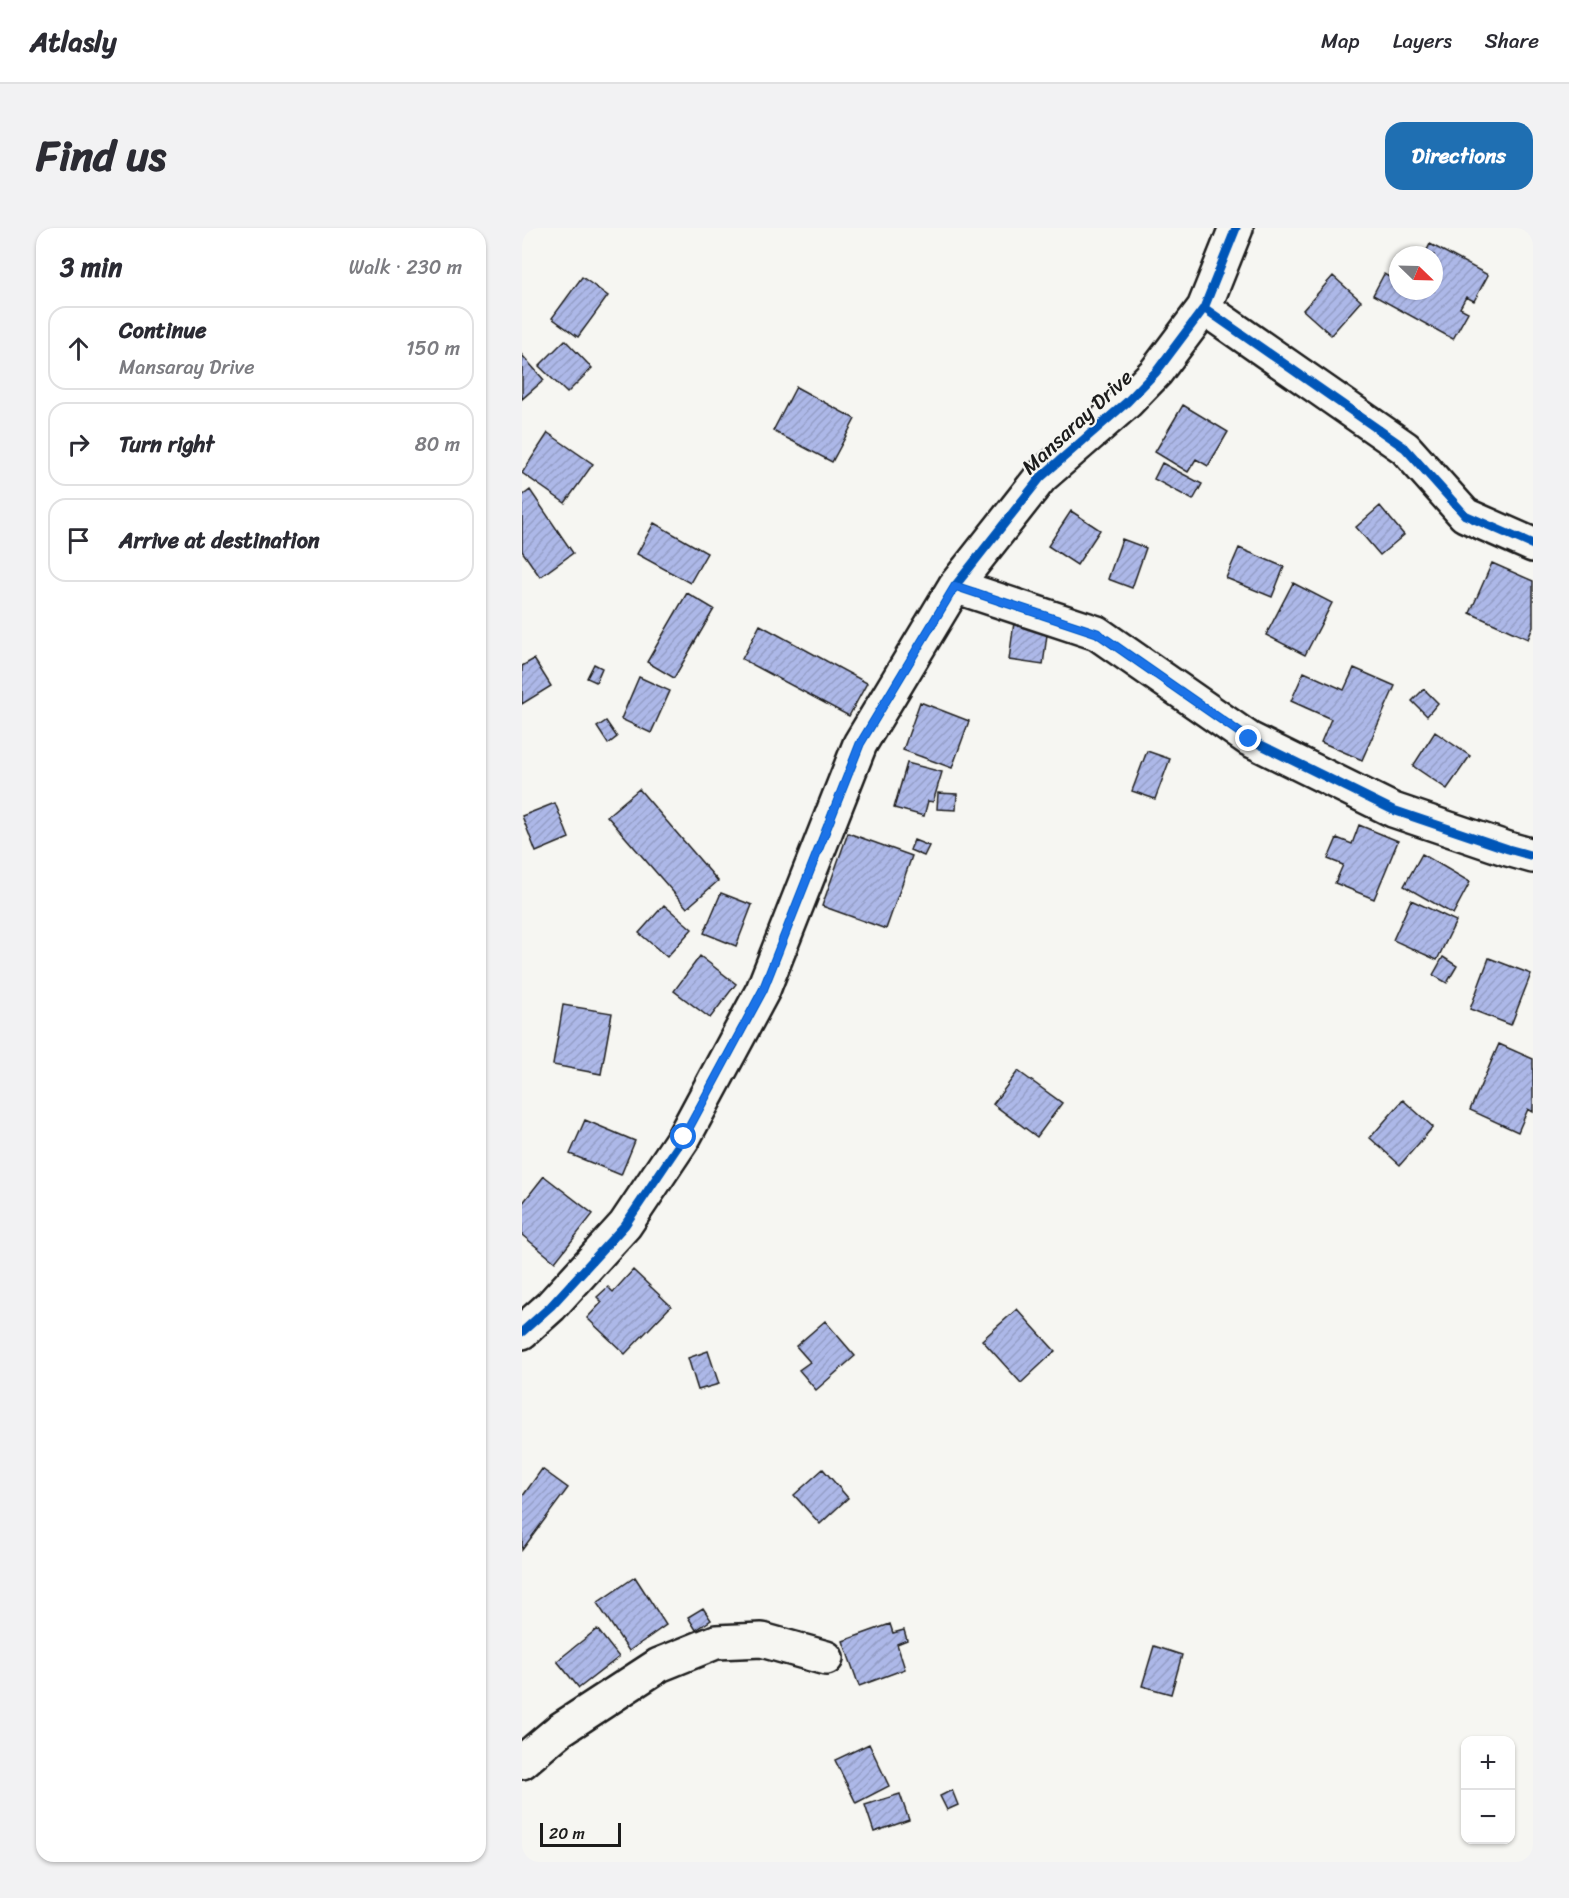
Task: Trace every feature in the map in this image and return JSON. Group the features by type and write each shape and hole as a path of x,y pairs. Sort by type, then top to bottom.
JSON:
{"street":[{"name":"Mansaray Drive","path":"522,1332 552,1306 625,1225 684,1137 763,990 860,744 955,586 1041,477 1127,402 1156,372 1204,308 1236,228"},
{"path":"1204,308 1405,448 1465,516 1533,545"},
{"path":"955,586 1097,633 1249,739 1393,810 1533,856"},
{"path":"522,1762 561,1729 659,1665 716,1642 762,1640 826,1658"}],"building":[{"path":"1443,251 1488,275 1474,301 1466,297 1460,308 1468,312 1453,339 1373,295 1384,274 1389,277 1389,300 1443,300"},
{"path":"1333,276 1361,301 1331,335 1303,310"},
{"path":"582,277 608,296 578,337 552,318"},
{"path":"565,340 592,368 567,393 539,366"},
{"path":"522,355 544,380 522,399"},
{"path":"796,387 855,419 832,462 773,431"},
{"path":"1183,405 1228,432 1208,466 1196,459 1188,472 1155,452"},
{"path":"548,433 593,464 565,503 522,473"},
{"path":"1162,463 1202,484 1193,500 1154,479"},
{"path":"530,490 573,553 540,577 522,551 522,496"},
{"path":"1380,506 1404,535 1380,555 1356,527"},
{"path":"1071,511 1100,530 1077,565 1048,546"},
{"path":"654,523 707,553 690,583 637,554"},
{"path":"1122,539 1146,548 1132,588 1108,579"},
{"path":"1239,548 1284,567 1272,597 1226,578"},
{"path":"1492,563 1533,581 1533,627 1528,639 1470,613"},
{"path":"1293,583 1332,603 1305,655 1266,635"},
{"path":"687,593 714,609 674,678 647,662"},
{"path":"1014,622 1048,627 1043,665 1009,660"},
{"path":"760,625 867,683 849,716 742,659"},
{"path":"534,659 551,686 522,704 522,666"},
{"path":"594,664 602,668 596,682 587,678"},
{"path":"1354,668 1395,686 1362,760 1321,742 1331,719 1291,701 1304,672 1344,690"},
{"path":"639,677 670,691 651,733 621,719"},
{"path":"1424,689 1438,703 1427,716 1412,701"},
{"path":"920,702 969,721 952,768 903,750"},
{"path":"606,721 617,737 608,744 597,727"},
{"path":"1435,732 1470,756 1447,789 1413,766"},
{"path":"1147,751 1170,759 1155,799 1132,791"},
{"path":"907,763 942,772 933,802 928,801 924,816 894,808"},
{"path":"639,789 718,881 687,908 607,816"},
{"path":"938,793 957,794 956,810 937,809"},
{"path":"555,803 569,838 536,852 522,816"},
{"path":"1359,825 1398,841 1374,899 1335,883 1343,865 1328,859 1337,838 1352,844"},
{"path":"848,833 912,856 886,929 822,906"},
{"path":"914,840 929,846 924,856 910,850"},
{"path":"1422,854 1470,882 1453,914 1404,886"},
{"path":"721,893 752,905 736,946 704,933"},
{"path":"1411,900 1456,921 1437,960 1393,940"},
{"path":"664,905 692,929 667,957 639,933"},
{"path":"700,956 736,984 710,1018 674,991"},
{"path":"1443,957 1457,966 1447,983 1433,975"},
{"path":"1489,958 1531,974 1511,1025 1470,1009"},
{"path":"563,1005 612,1013 601,1074 553,1065"},
{"path":"1499,1044 1533,1059 1533,1112 1528,1109 1518,1132 1470,1110"},
{"path":"1018,1071 1062,1103 1037,1137 993,1104"},
{"path":"1403,1100 1433,1127 1400,1165 1370,1138"},
{"path":"585,1120 635,1141 621,1175 570,1154"},
{"path":"544,1176 593,1214 555,1262 522,1235 522,1204"},
{"path":"633,1270 671,1306 625,1354 587,1318 602,1302 597,1297 608,1287 613,1292"},
{"path":"1017,1309 1055,1351 1021,1383 982,1340"},
{"path":"825,1321 855,1356 816,1390 799,1370 810,1362 796,1346"},
{"path":"708,1351 719,1384 698,1390 688,1358"},
{"path":"542,1469 568,1488 522,1550 522,1497"},
{"path":"823,1469 848,1498 820,1524 794,1495"},
{"path":"635,1577 666,1625 629,1651 597,1603"},
{"path":"703,1608 711,1620 696,1630 688,1617"},
{"path":"890,1624 893,1633 904,1630 907,1640 897,1644 905,1669 859,1686 843,1641"},
{"path":"597,1629 619,1657 579,1688 557,1661"},
{"path":"1154,1646 1182,1655 1171,1694 1142,1686"},
{"path":"869,1744 889,1786 856,1803 835,1760"},
{"path":"952,1790 958,1805 947,1810 940,1796"},
{"path":"900,1794 909,1820 874,1832 865,1805"}],"cycle path":[{"path":"522,1332 551,1306 625,1225 684,1137 763,990 860,744 955,586 1041,477 1127,402 1156,372 1204,308 1236,228"},
{"path":"1204,308 1405,448 1465,515 1533,545"},
{"path":"955,586 1097,633 1249,739 1393,810 1533,856"}],"route":[{"path":"684,1137 763,990 860,744 955,586 1097,633 1249,739"}]}
